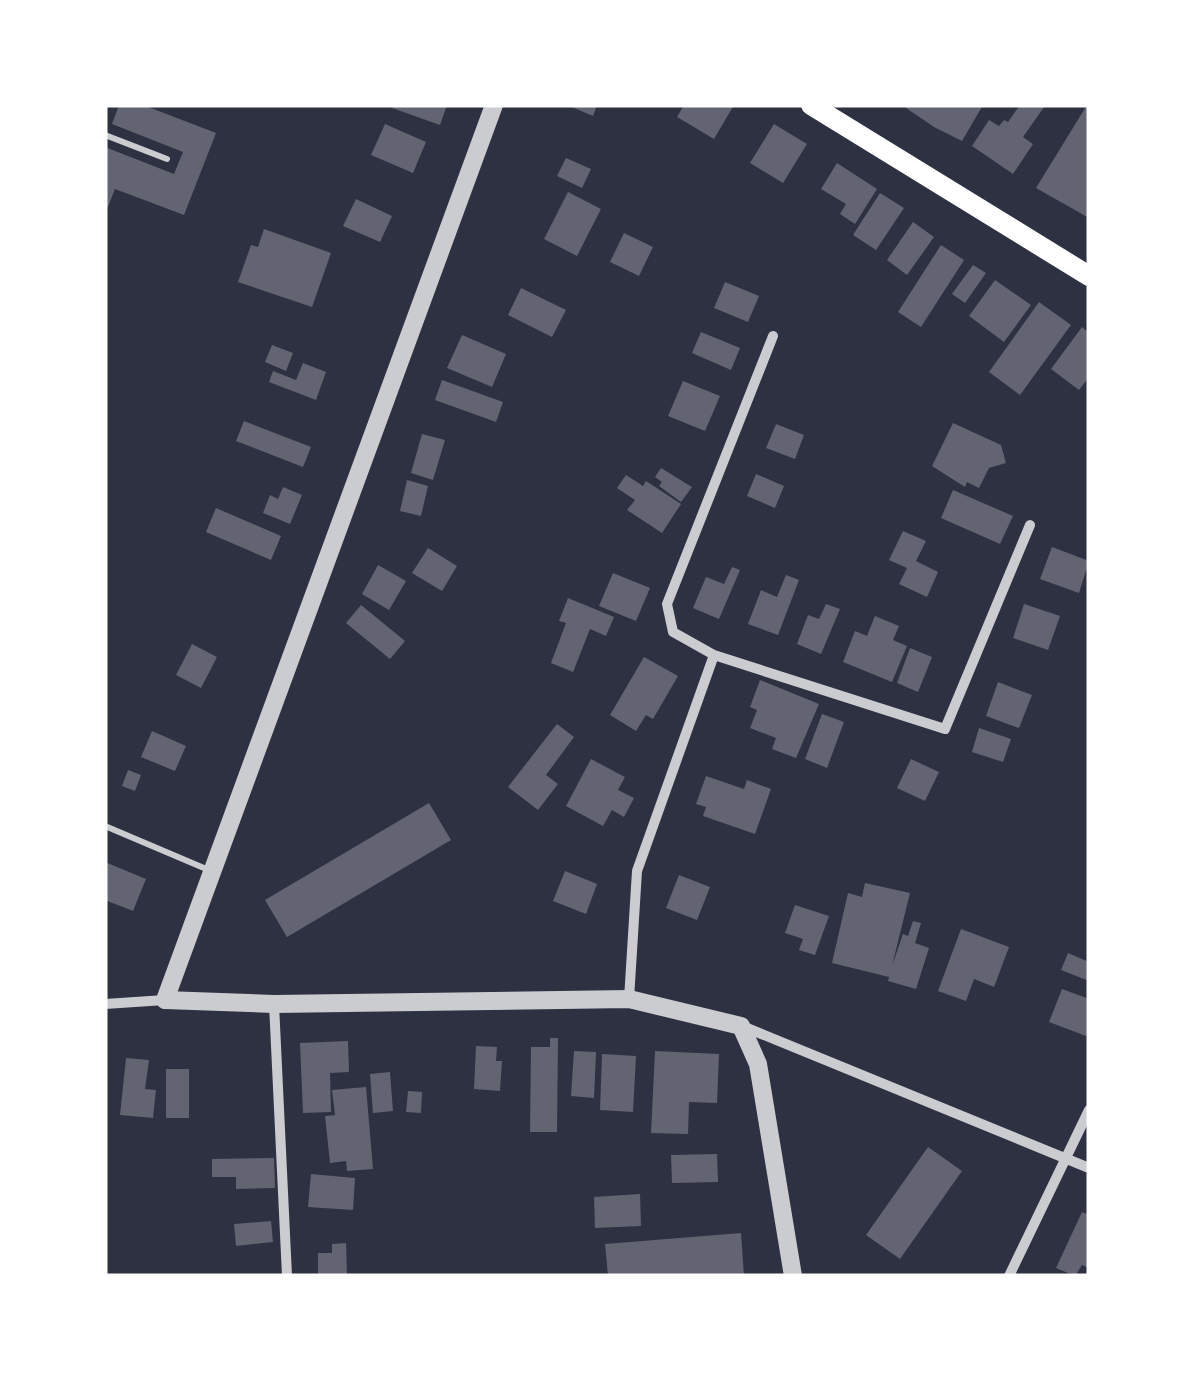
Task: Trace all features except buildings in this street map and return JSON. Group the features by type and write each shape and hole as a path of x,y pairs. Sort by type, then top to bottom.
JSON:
{"main road":[{"path":"811,105 1089,276"}],"street":[{"path":"165,1000 494,105"},
{"path":"774,336 666,604 673,632 714,655 945,730 1030,525"},
{"path":"628,1000 637,871 714,655"},
{"path":"105,1004 165,1000 274,1004 628,1000 741,1026 1089,1168"},
{"path":"274,1004 288,1276"},
{"path":"741,1026 758,1064 792,1276"},
{"path":"1009,1276 1089,1110"}],"lane":[{"path":"105,135 167,159"},
{"path":"105,826 212,872"}]}
